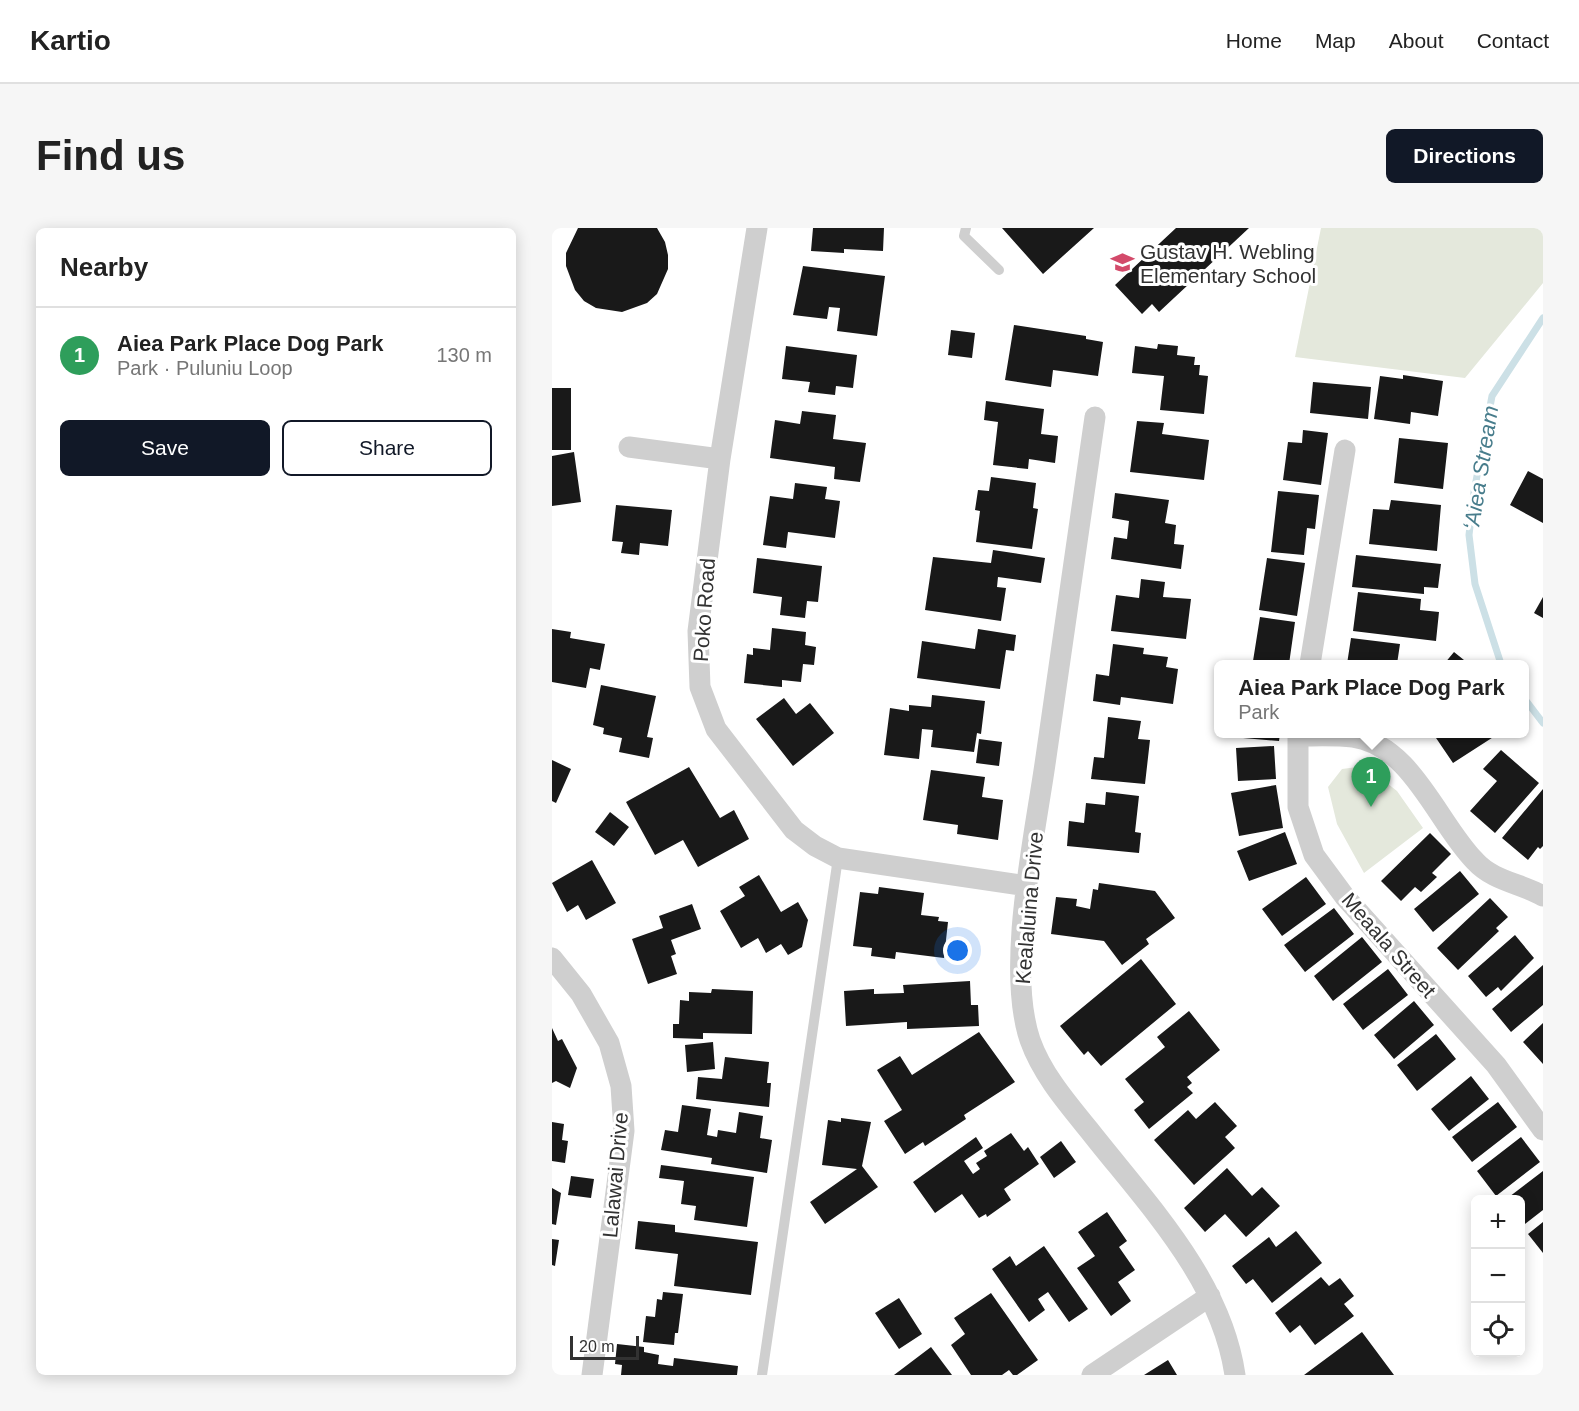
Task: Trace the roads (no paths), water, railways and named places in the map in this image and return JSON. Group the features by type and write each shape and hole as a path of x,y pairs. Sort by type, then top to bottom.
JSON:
{"street":[{"name":"Poko Road","path":"757,228 720,459 698,631 700,687 716,729 794,831 815,846 838,858 1027,886"},
{"name":"Kealaluina Drive","path":"1095,417 1027,886 1019,988 1030,1041 1054,1086 1171,1234 1210,1296 1232,1349 1236,1375"},
{"path":"629,447 720,459"},
{"path":"1311,660 1345,450"},
{"name":"Meaala Street","path":"1298,738 1298,807 1314,855 1345,897 1496,1065 1543,1130"},
{"path":"1357,738 1382,748 1408,770 1474,861 1493,877 1526,887 1543,896"},
{"name":"Lalawai Drive","path":"552,958 581,994 609,1043 621,1086 624,1131 592,1375"},
{"path":"1092,1375 1210,1296"}],"lane":[{"path":"966,228 964,236 999,270"},
{"path":"762,1375 838,858"}],"waterway":[{"name":"ʻAiea Stream","path":"1500,660 1475,584 1469,535 1474,492 1492,396 1543,318"},
{"name":"ʻAiea Stream","path":"1529,705 1543,723"}],"place":[{"name":"Gustav H. Webling Elementary School","path":"1122,263"},
{"name":"Aiea Park Place Dog Park","path":"1371,807"}]}
